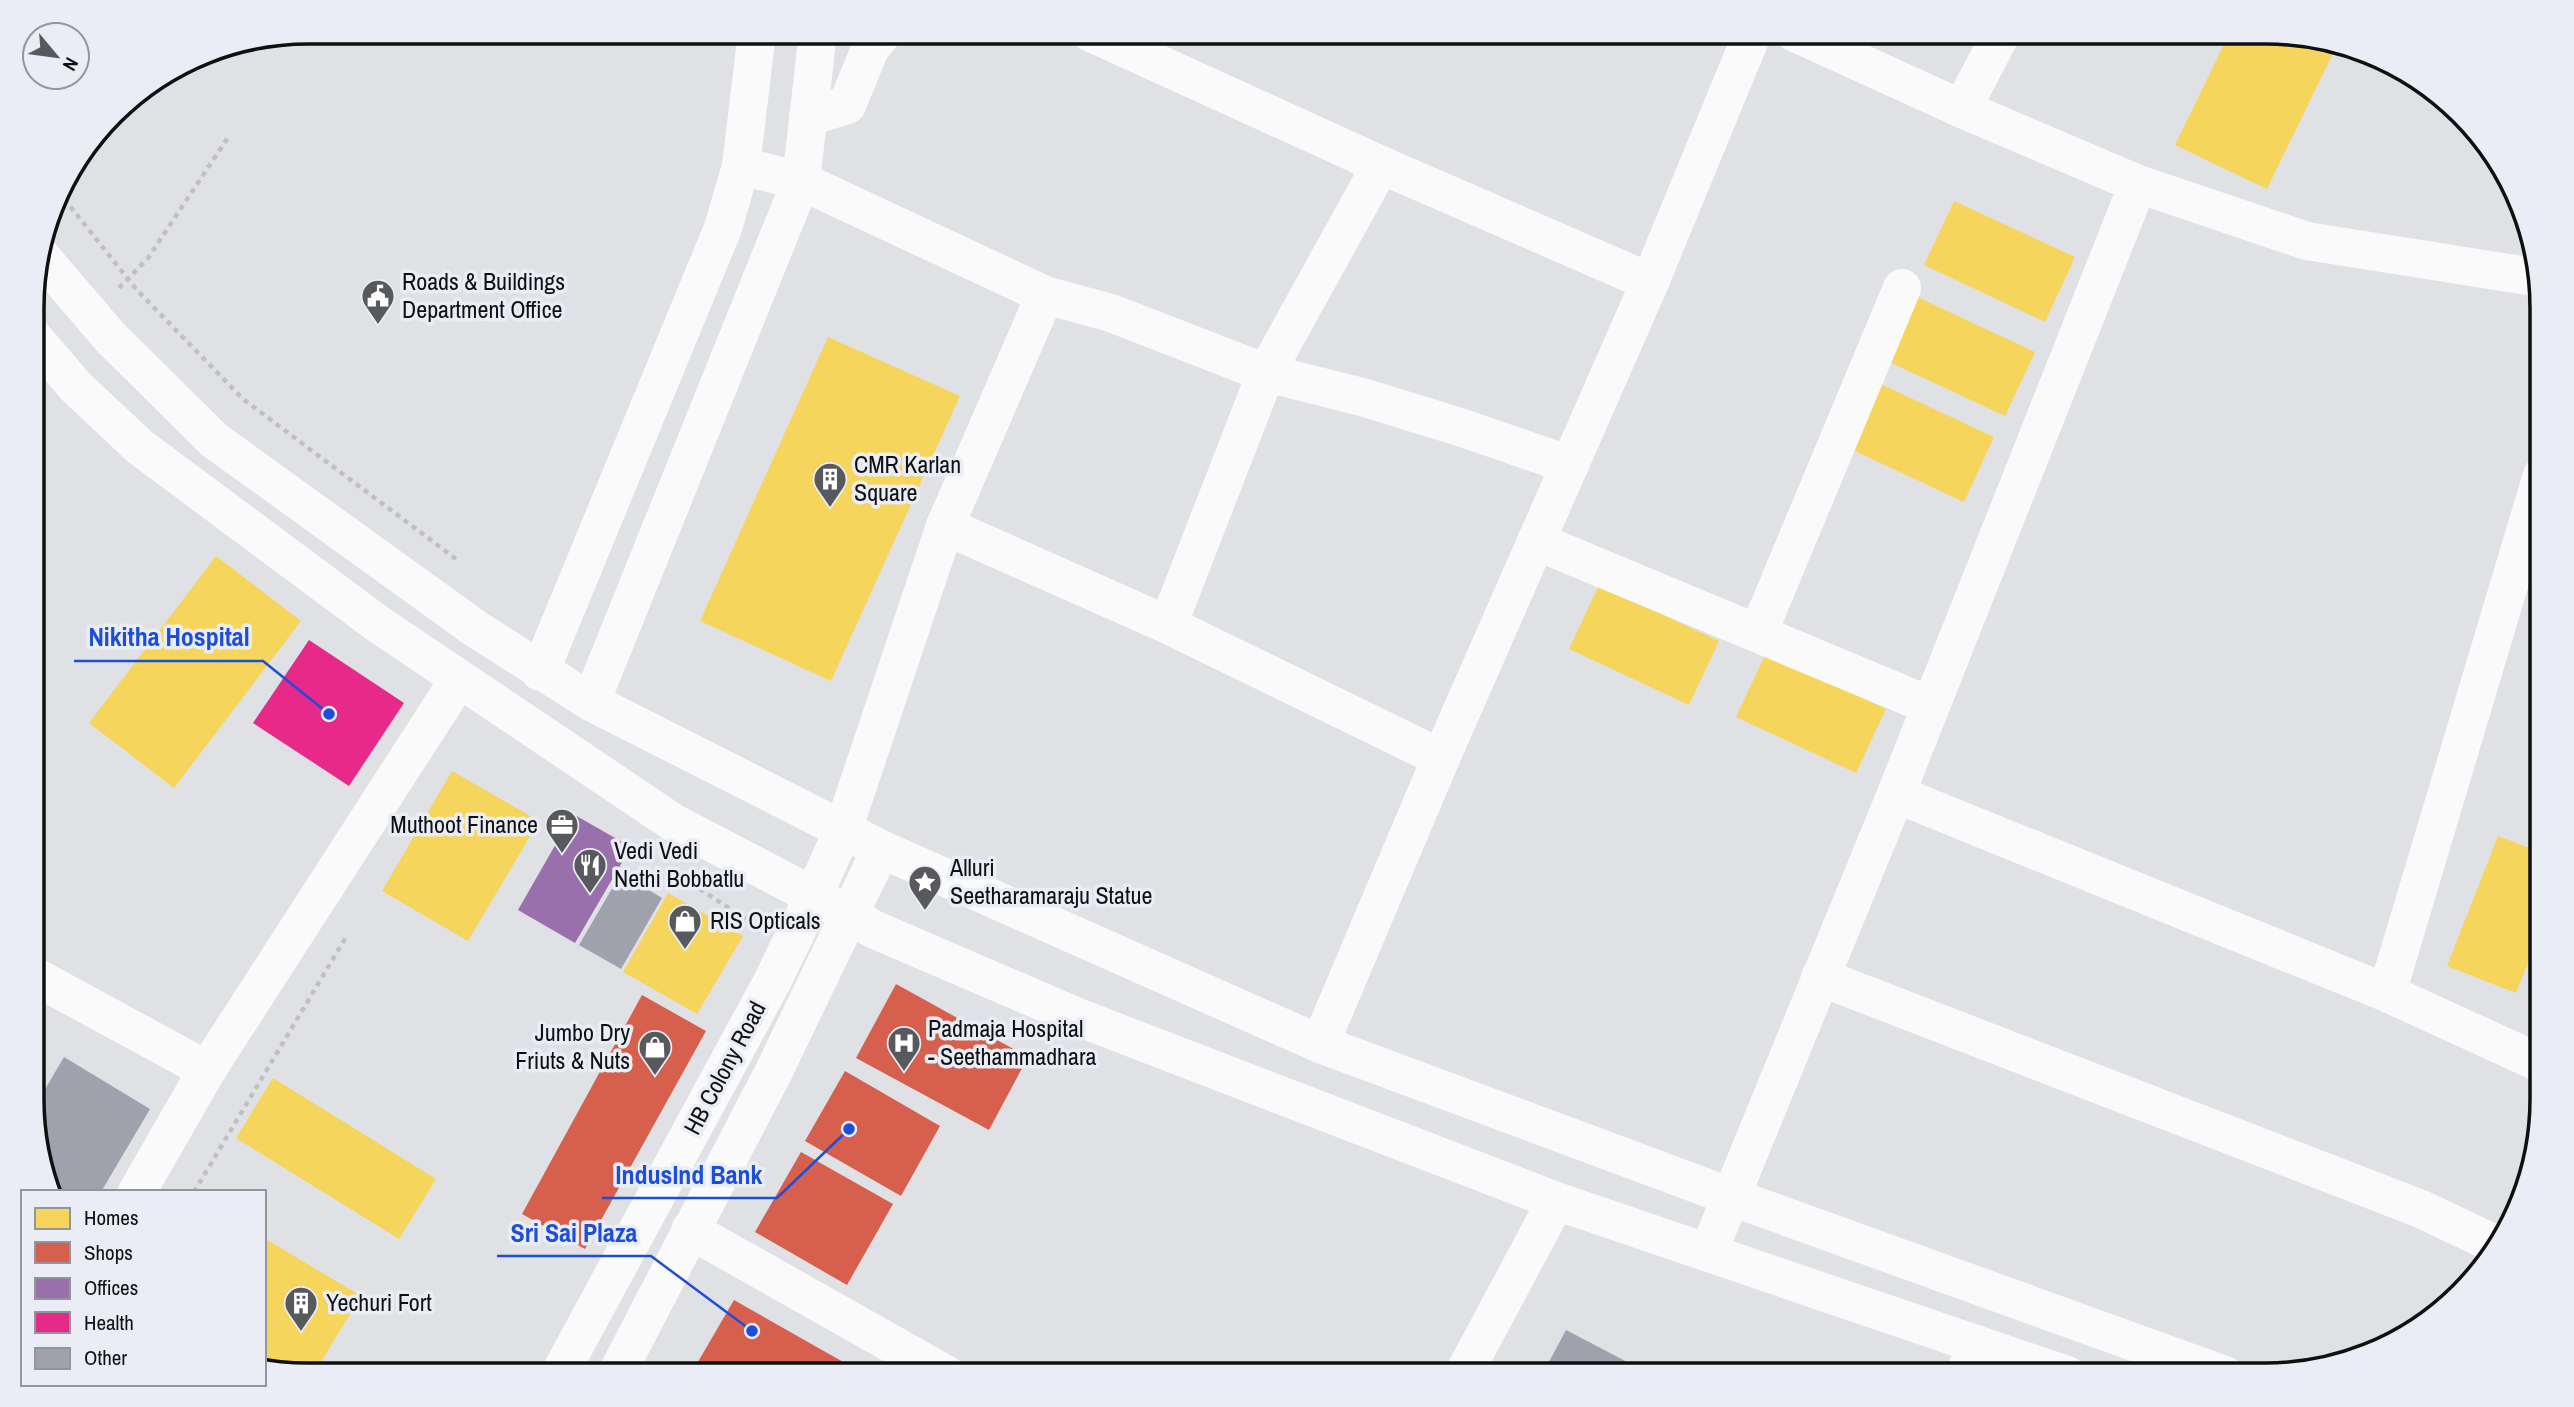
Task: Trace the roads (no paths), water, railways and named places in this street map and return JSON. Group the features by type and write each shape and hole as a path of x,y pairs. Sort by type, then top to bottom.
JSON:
{"street":[{"path":"540,672 723,228 741,166 756,44"},
{"path":"591,702 801,181 817,44"},
{"path":"808,117 847,105 874,44"},
{"path":"1115,44 1381,165 1650,282"},
{"path":"1320,1044 1441,758 1650,282 1748,44"},
{"path":"1819,44 1962,109 2138,184 2307,241 2528,276"},
{"path":"1962,109 1996,44"},
{"path":"1168,625 1266,373 1381,165"},
{"path":"741,166 801,181 1045,295 1111,313 1266,373 1362,397 1570,465"},
{"path":"1708,1253 1729,1196 1896,794 2138,184"},
{"path":"48,264 91,316 156,385 214,440 476,629 591,702 881,849 1320,1044 1729,1196 2192,1363"},
{"path":"1758,633 1902,288"},
{"name":"HB Colony Road","path":"566,1363 773,980 813,897 843,830 945,526 1045,295"},
{"path":"44,350 76,387 141,447 378,624 674,823 873,929 1080,1018 1556,1201 1708,1253 1971,1360 1990,1363"},
{"path":"2387,993 2530,515"},
{"path":"945,526 1168,625 1441,758"},
{"path":"1536,541 1931,706"},
{"path":"138,1190 207,1070 459,679"},
{"path":"1896,794 2387,993 2530,1059"},
{"path":"621,1363 773,1073 881,849"},
{"path":"1820,977 2421,1209 2489,1241"},
{"path":"44,981 207,1070"},
{"path":"1469,1363 1556,1201"},
{"path":"690,1230 926,1363"}],"place":[{"name":"Roads & Buildings Department Office","path":"378,326"},
{"name":"CMR Karlan Square","path":"830,509"},
{"name":"Nikitha Hospital","path":"329,714"},
{"name":"Muthoot Finance","path":"562,855"},
{"name":"Vedi Vedi Nethi Bobbatlu","path":"590,895"},
{"name":"Alluri Seetharamaraju Statue","path":"925,912"},
{"name":"RIS Opticals","path":"685,951"},
{"name":"Padmaja Hospital - Seethammadhara","path":"904,1073"},
{"name":"Jumbo Dry Friuts & Nuts","path":"655,1077"},
{"name":"IndusInd Bank","path":"849,1129"},
{"name":"Sri Sai Plaza","path":"752,1331"},
{"name":"Yechuri Fort","path":"301,1333"}]}
